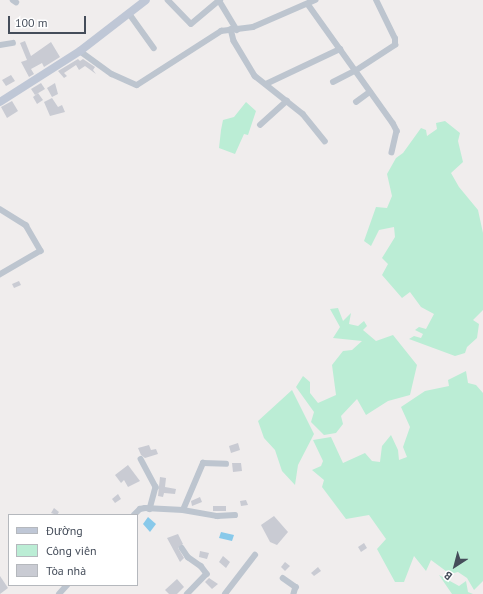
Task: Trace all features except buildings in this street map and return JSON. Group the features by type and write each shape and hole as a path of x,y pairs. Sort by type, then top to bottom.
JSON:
{"street":[{"path":"0,102 80,51 146,0"},
{"path":"168,0 190,24 220,0 237,30"},
{"path":"80,51 112,74 137,85 215,34 231,29 237,30 263,24 315,0"},
{"path":"333,82 356,71 395,45 395,39 376,0"},
{"path":"308,4 396,128 392,152"},
{"path":"129,13 154,48"},
{"path":"231,29 234,41 251,70 311,122 325,140"},
{"path":"0,46 13,43"},
{"path":"266,84 340,49"},
{"path":"356,102 370,92"},
{"path":"260,126 287,100"},
{"path":"0,209 26,225 41,251 0,274"},
{"path":"141,459 156,487 150,509"},
{"path":"183,510 203,463 226,464"},
{"path":"135,514 140,509 150,509 183,510 217,516 236,515"},
{"path":"182,548 188,557 196,562 207,574 188,594"},
{"path":"225,594 255,555"},
{"path":"282,578 296,587 294,594"},
{"path":"59,594 66,586"}],"green space":[{"path":"246,102 256,111 248,135 244,134 235,154 219,148 223,120 234,117"},
{"path":"445,121 460,133 458,141 463,162 451,173 459,187 478,210 483,233 483,310 473,320 479,324 477,338 467,347 465,353 455,356 409,339 414,336 421,338 423,334 415,330 419,327 426,329 434,314 421,307 410,292 402,298 382,275 388,264 382,258 395,237 394,227 379,230 371,246 364,241 376,207 387,208 392,196 387,174 396,158 403,153 421,128 426,130 427,136 437,129 436,123"},
{"path":"338,308 343,321 351,313 349,324 358,326 364,321 367,326 363,330 376,341 393,335 417,365 410,395 388,401 366,415 357,399 341,416 343,424 336,433 324,435 311,422 314,412 296,387 303,376 310,382 310,393 318,403 336,395 332,365 343,351 352,350 362,341 333,338 340,327 330,309"},
{"path":"466,371 468,383 476,385 483,393 483,581 474,590 467,578 458,572 450,574 431,560 426,571 414,556 404,582 395,582 377,549 386,539 369,515 346,519 322,487 324,480 312,470 321,466 323,461 313,440 331,437 343,463 365,453 372,461 380,462 382,446 391,435 398,450 399,460 407,457 403,447 410,427 401,407 425,391 449,386 448,380"},
{"path":"292,390 314,434 298,465 295,485 282,471 275,450 264,438 258,421"},
{"path":"439,575 459,586 466,581 468,592 473,594 452,594"}],"water":[{"path":"148,517 156,524 150,532 143,524"},
{"path":"221,532 234,535 232,541 219,538"}]}
